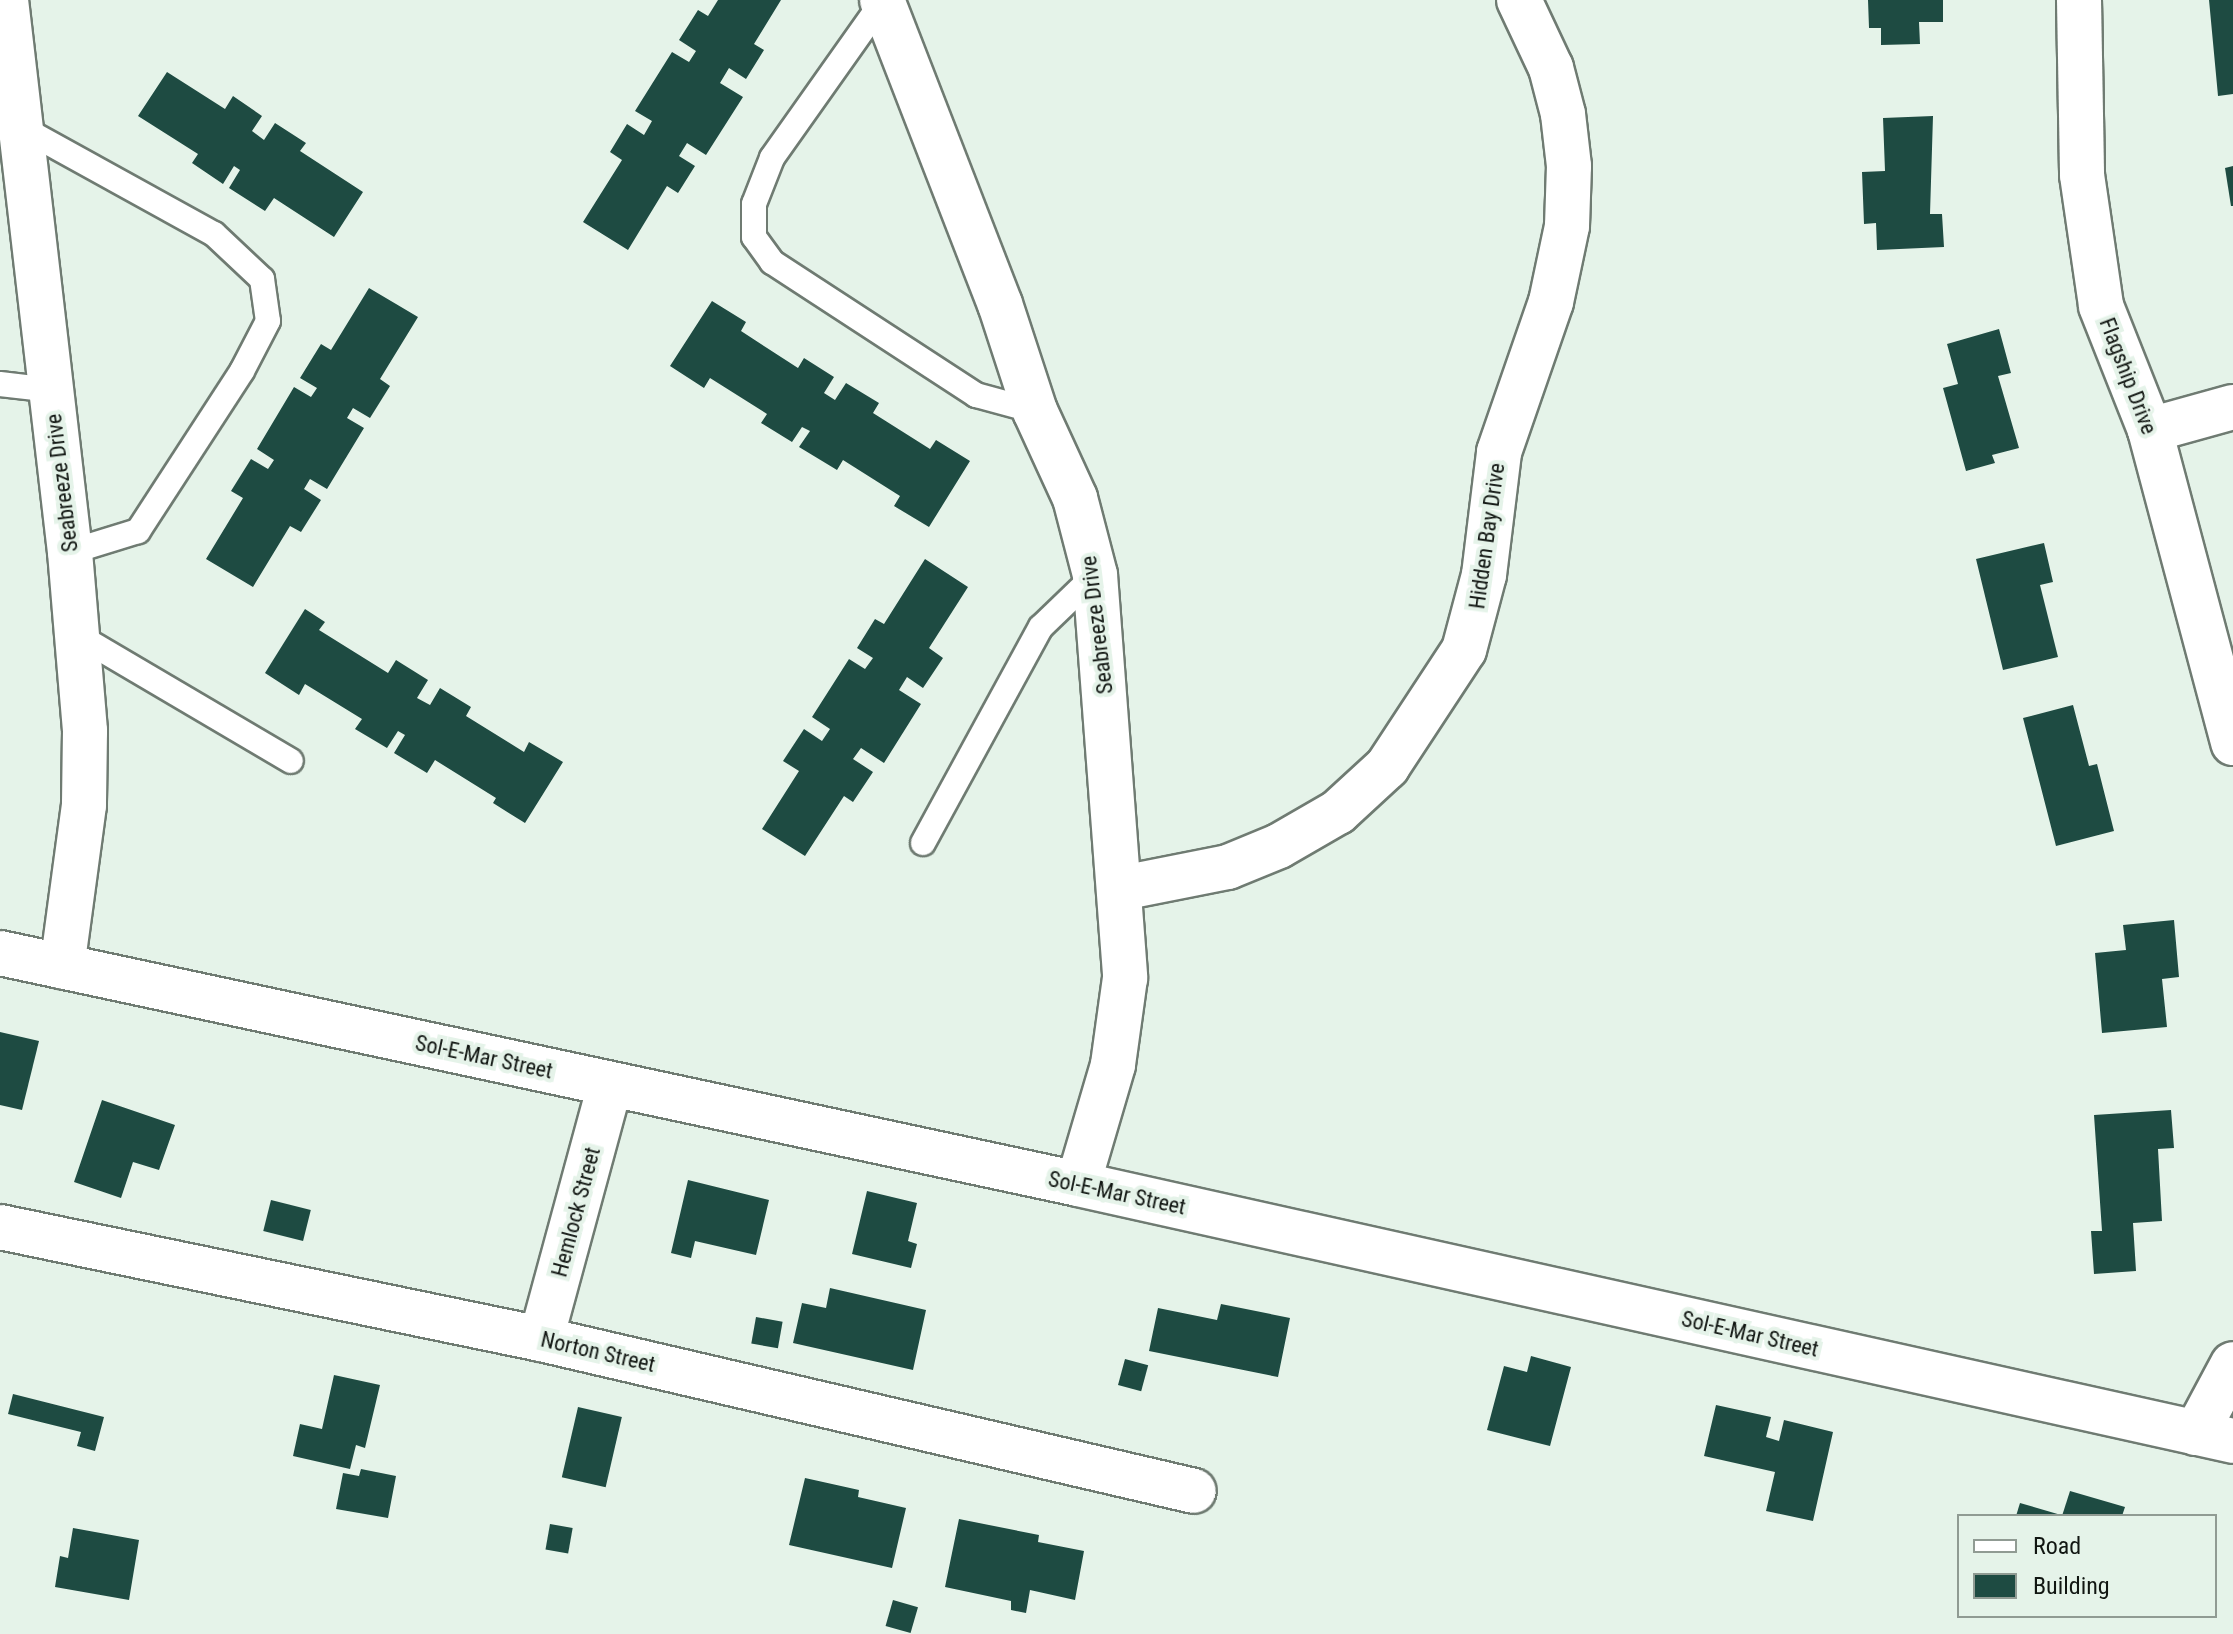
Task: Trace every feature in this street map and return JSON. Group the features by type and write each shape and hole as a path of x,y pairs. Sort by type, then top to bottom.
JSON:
{"street":[{"name":"Seabreeze Drive","path":"6,0 8,74 22,128 77,635 84,805 62,967"},
{"name":"Seabreeze Drive","path":"883,0 1000,304 1035,411 1075,498 1095,575 1122,888 1125,978 1121,1022 1078,1184"},
{"name":"Hidden Bay Drive","path":"1122,888 1201,875 1254,858 1338,812 1387,767 1464,650 1484,575 1499,452 1551,302 1567,226 1569,166 1563,114 1546,54 1519,0"},
{"name":"Flagship Drive","path":"2079,0 2080,152 2095,273 2110,338 2150,430 2233,743"},
{"path":"2150,430 2233,407"},
{"name":"Sol-E-Mar Street","path":"0,953 1078,1184 2214,1437"},
{"name":"Hemlock Street","path":"541,1339 610,1085"},
{"name":"Norton Street","path":"0,1227 541,1339 1194,1491"},
{"path":"2214,1437 2233,1364"}],"lane":[{"path":"883,0 772,158 754,204 754,237 772,262 976,395 1035,411"},
{"path":"22,128 214,234 262,279 268,321 242,371 138,531 70,552"},
{"path":"0,384 51,390"},
{"path":"923,843 1041,627 1095,575"},
{"path":"77,635 291,761"}],"building":[{"path":"718,0 781,0 754,44 764,50 746,79 729,68 720,83 743,97 706,155 687,143 679,156 695,166 678,193 667,186 628,250 583,222 622,160 610,152 627,124 644,135 652,121 635,111 672,52 689,62 696,51 679,40 698,10 708,16"},
{"path":"1868,0 1943,0 1943,22 1919,22 1920,44 1881,45 1881,28 1869,28"},
{"path":"2209,0 2233,0 2233,94 2218,96"},
{"path":"167,72 225,109 233,96 262,116 252,131 264,140 275,123 306,143 300,151 363,192 334,237 274,198 265,211 229,188 240,170 234,166 223,184 192,163 198,154 138,116"},
{"path":"1933,116 1930,214 1942,214 1944,247 1877,250 1876,223 1864,224 1862,172 1885,171 1883,118"},
{"path":"2233,166 2233,206 2231,206 2225,168"},
{"path":"369,288 418,317 380,379 390,386 370,418 353,408 347,418 364,428 327,489 310,479 304,489 321,500 301,532 290,526 253,587 206,559 243,498 231,491 251,459 268,469 274,460 257,449 294,387 311,397 317,388 300,378 321,344 331,350"},
{"path":"712,301 746,322 741,331 798,368 804,358 834,377 824,393 835,400 846,383 879,403 873,413 930,449 936,440 970,461 929,527 894,506 900,496 843,460 837,470 799,447 810,431 802,427 792,442 761,423 767,414 710,378 704,388 670,366"},
{"path":"1999,329 2011,373 1998,376 2019,448 1992,455 1995,463 1966,471 1943,388 1958,384 1947,344"},
{"path":"2044,543 2053,582 2040,585 2058,657 2003,670 1976,559"},
{"path":"925,559 968,587 929,648 943,658 923,688 907,677 899,690 921,704 884,763 861,748 853,759 873,772 853,802 844,796 805,856 762,829 799,771 783,761 804,729 822,741 830,729 812,717 849,659 865,669 873,658 857,648 875,619 884,624"},
{"path":"305,609 325,622 319,630 388,673 396,660 428,680 417,698 430,705 440,688 471,707 466,716 524,752 529,742 563,762 525,823 493,803 496,798 435,760 427,773 394,753 405,735 398,731 387,748 355,729 362,719 305,684 299,695 265,673"},
{"path":"2073,705 2089,766 2097,764 2114,831 2056,846 2023,718"},
{"path":"2174,920 2179,977 2162,979 2167,1027 2102,1033 2095,953 2126,950 2123,925"},
{"path":"0,1032 39,1041 22,1110 0,1105"},
{"path":"102,1100 175,1125 159,1170 133,1162 121,1198 74,1182"},
{"path":"2171,1110 2174,1148 2158,1149 2162,1221 2133,1223 2136,1271 2094,1274 2091,1231 2102,1231 2094,1115"},
{"path":"688,1180 769,1200 756,1255 695,1241 691,1258 671,1253"},
{"path":"867,1191 917,1203 908,1241 917,1244 911,1268 852,1254"},
{"path":"271,1200 311,1210 303,1241 263,1231"},
{"path":"830,1288 926,1310 913,1370 793,1343 802,1303 826,1308"},
{"path":"1221,1304 1290,1318 1278,1377 1149,1351 1158,1308 1217,1320"},
{"path":"756,1317 783,1322 778,1348 751,1344"},
{"path":"1531,1356 1571,1367 1550,1446 1487,1430 1504,1366 1527,1372"},
{"path":"1125,1359 1148,1365 1141,1391 1118,1385"},
{"path":"334,1375 380,1385 365,1448 356,1445 350,1469 293,1456 300,1424 322,1429"},
{"path":"13,1394 104,1417 95,1451 77,1446 81,1432 8,1414"},
{"path":"1716,1405 1771,1417 1766,1437 1779,1441 1784,1420 1833,1432 1813,1521 1766,1511 1775,1472 1704,1456"},
{"path":"578,1407 622,1417 606,1487 562,1477"},
{"path":"361,1469 396,1476 388,1518 336,1509 343,1473 359,1476"},
{"path":"805,1478 859,1490 858,1497 906,1508 892,1568 789,1545"},
{"path":"2070,1491 2125,1507 2123,1514 2063,1514"},
{"path":"2020,1503 2058,1514 2017,1514"},
{"path":"959,1519 1039,1535 1038,1542 1084,1551 1075,1600 1030,1590 1026,1613 1011,1610 1011,1601 945,1587"},
{"path":"550,1524 573,1528 568,1554 545,1550"},
{"path":"73,1528 139,1540 129,1600 55,1587 60,1556 68,1558"},
{"path":"893,1600 918,1607 911,1633 886,1626"}]}
